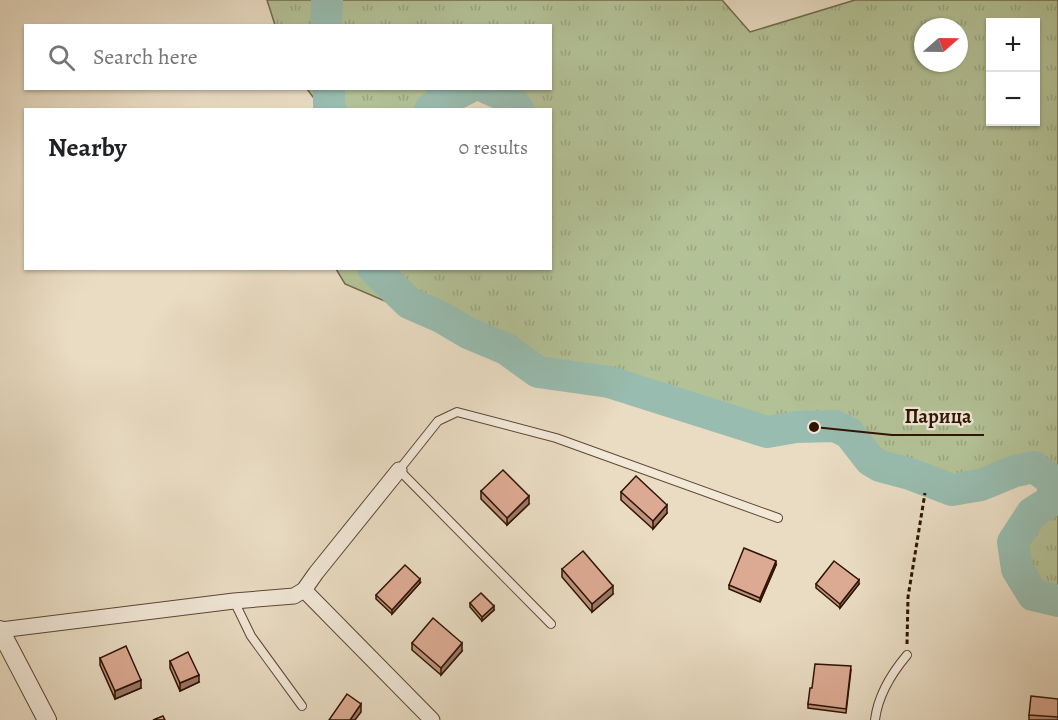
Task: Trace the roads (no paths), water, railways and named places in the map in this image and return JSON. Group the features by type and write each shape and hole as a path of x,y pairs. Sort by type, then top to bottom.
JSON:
{"street":[{"path":"47,720 0,630 234,601 294,596 304,590 399,470"},
{"path":"304,590 432,720"}],"lane":[{"path":"551,624 399,470 438,421 458,412 556,438 778,518"},
{"path":"234,601 251,636 302,706"},
{"path":"875,720 877,705 892,673 906,655"}],"waterway":[{"path":"326,24 327,0"},
{"path":"329,90 330,108"},
{"path":"432,108 464,90"},
{"path":"491,90 509,99 516,108"},
{"path":"375,270 409,303 441,317 468,333 506,349 538,372 609,382 767,432 796,427 835,426 849,433 870,460 880,466 910,474 952,490 981,485 1015,471 1034,467 1052,480 1054,499 1032,513 1013,542 1017,569 1033,595 1058,601"}],"place":[{"name":"Парица","path":"814,427"}]}
